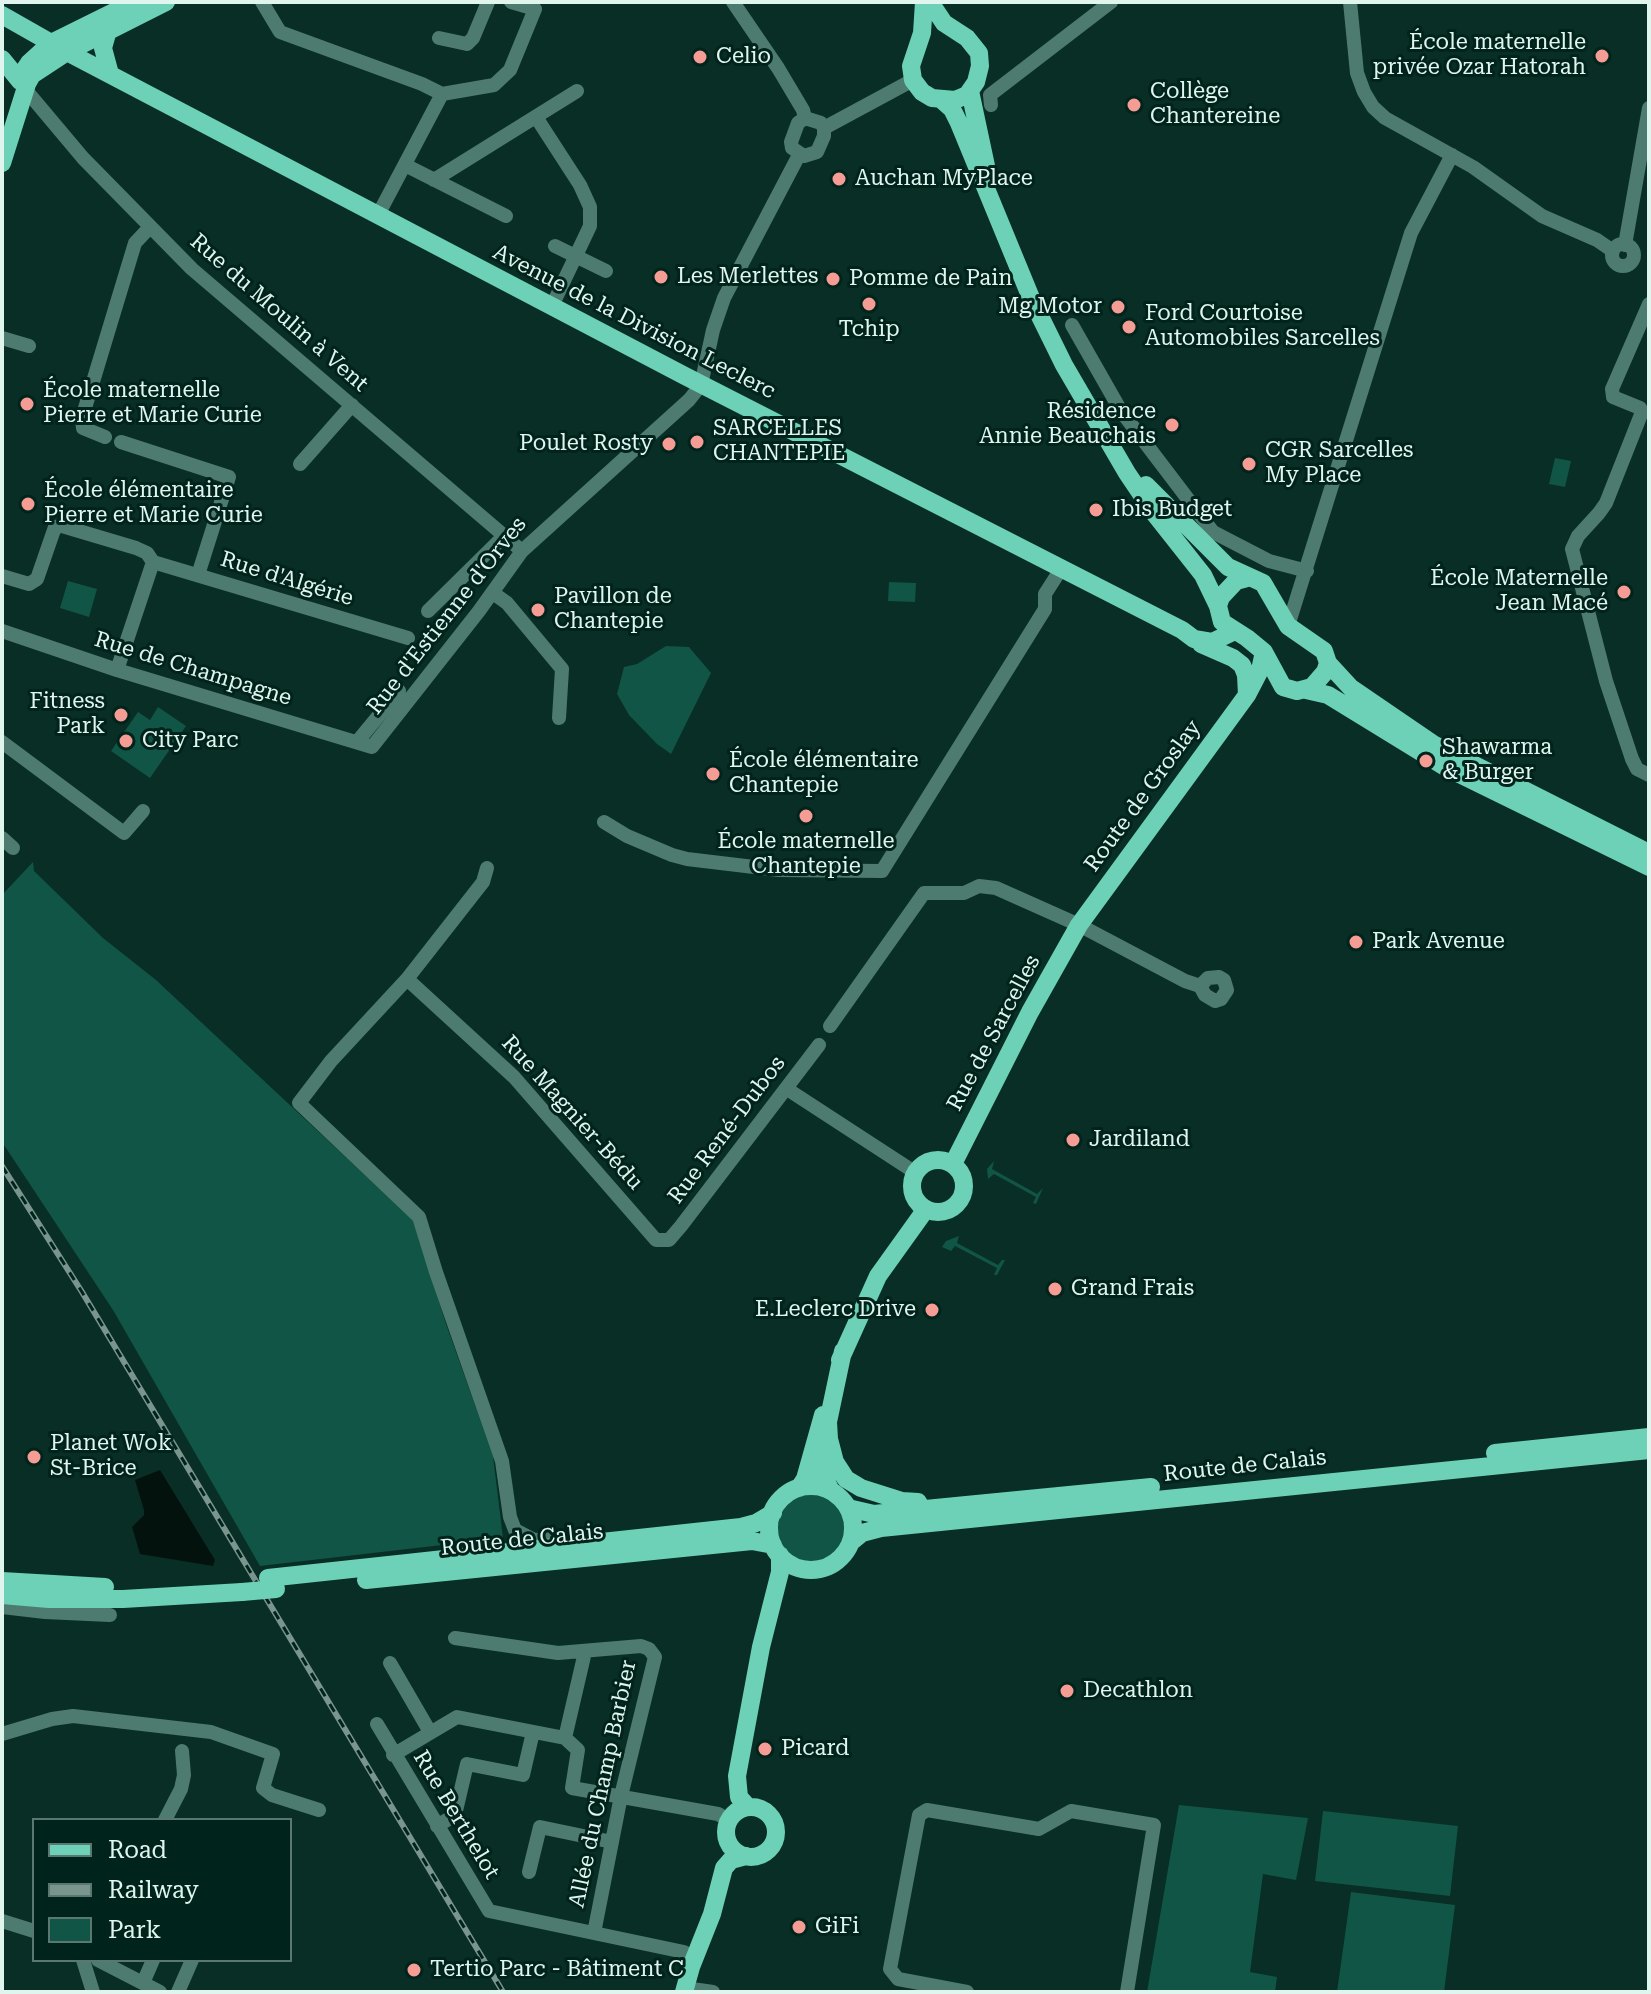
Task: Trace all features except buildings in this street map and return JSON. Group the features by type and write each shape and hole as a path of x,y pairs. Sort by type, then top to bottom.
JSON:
{"main road":[{"path":"2,135 24,85 59,48 134,2"},
{"path":"59,48 108,30 166,2"},
{"path":"924,2 923,27 911,66 913,80 928,96 943,101 955,100 970,91 979,71 979,53 973,43 954,32 938,17 930,2"},
{"name":"Avenue de la Division Leclerc","path":"2,15 59,48 701,385 1233,658 1242,665 1246,675 1247,695"},
{"path":"108,30 103,48 110,74"},
{"path":"918,43 934,32 954,32"},
{"path":"2,59 24,85"},
{"path":"2,163 24,85"},
{"path":"970,91 999,219"},
{"path":"943,101 952,109 959,123 1046,330 1117,454 1148,504 1203,575 1224,624 1264,652 1285,688"},
{"path":"1117,454 1219,559 1234,571 1263,583 1288,626 1321,648 1328,663 1351,688 1433,744 1649,853"},
{"path":"1188,634 1208,626 1221,597 1230,586 1247,578"},
{"path":"1188,634 1212,642 1235,631"},
{"name":"Route de Groslay","path":"1079,925 1247,695 1260,670 1264,652"},
{"path":"1306,690 1321,679 1328,663"},
{"path":"1247,695 1268,686 1306,690 1336,700 1447,768 1649,867"},
{"name":"Rue de Sarcelles","path":"953,1164 1030,1012 1079,925"},
{"path":"929,1161 953,1164 959,1170 964,1186 959,1202 940,1212 926,1209 914,1197 913,1180 916,1173 929,1161"},
{"path":"746,1856 734,1850 734,1820 739,1797 736,1787 761,1647 780,1572 770,1531 773,1513 783,1498 799,1488 805,1479 843,1351 878,1276 926,1209"},
{"path":"843,1351 828,1429 833,1456 846,1479 861,1488 909,1502 1020,1500"},
{"path":"777,1550 794,1566 822,1568 836,1562 851,1542 853,1527 848,1508 831,1491 822,1469 822,1418"},
{"name":"Route de Calais","path":"848,1508 874,1514 1649,1437"},
{"name":"Route de Calais","path":"851,1542 868,1531 890,1527 1649,1450"},
{"path":"799,1488 817,1487 831,1491"},
{"name":"Route de Calais","path":"272,1584 506,1552 748,1526 773,1513"},
{"name":"Route de Calais","path":"272,1584 752,1541 777,1550"},
{"path":"748,1717 788,1588 794,1578 807,1569"},
{"path":"2,1581 122,1587 239,1587"},
{"path":"2,1595 49,1599 123,1599 272,1584"},
{"path":"684,1990 712,1914 724,1868 731,1860 764,1852 773,1843 775,1830 768,1814 756,1807 734,1820 719,1850 694,1959"}],"street":[{"path":"262,2 280,32 442,94 494,85 503,79 515,62 535,9 511,2"},
{"path":"439,38 467,44 473,38 488,2"},
{"path":"733,2 763,44 805,118"},
{"path":"991,105 990,95 1111,2"},
{"path":"1350,2 1357,73 1373,107 1385,118 1452,155 1542,216 1619,248"},
{"path":"805,118 798,123 791,142 799,155 811,156 817,152 824,128 913,80"},
{"name":"Rue du Moulin à Vent","path":"24,85 83,158 192,269 522,551"},
{"path":"434,180 577,91"},
{"path":"378,215 442,94"},
{"path":"1649,108 1619,248 1613,259 1617,265 1624,267 1632,262 1649,267"},
{"path":"536,117 580,185 590,207 590,226 552,306"},
{"path":"805,118 821,123 824,128"},
{"path":"701,385 713,330 724,298 799,155"},
{"path":"1288,626 1411,233 1452,155"},
{"path":"405,165 506,216"},
{"path":"105,437 83,428 82,418 135,243 150,227"},
{"path":"555,246 606,271"},
{"path":"1649,304 1612,389 1613,397 1640,408 1642,412 1606,503 1578,536 1572,556 1606,681 1632,759 1637,769 1649,775"},
{"path":"1072,325 1121,411 1208,527 1269,561 1305,575"},
{"path":"2,338 29,346"},
{"name":"Rue d'Estienne d'Orves","path":"364,744 493,593 522,551 689,400 701,385"},
{"path":"300,464 352,405"},
{"path":"121,442 229,477 198,575"},
{"name":"Rue d'Algérie","path":"2,576 29,584 37,579 55,527 62,526 136,548 147,553 153,562 408,638"},
{"path":"428,611 504,536"},
{"path":"117,670 153,562"},
{"path":"604,822 627,836 687,859 779,870 882,871 1045,609 1045,594 1061,569"},
{"path":"1270,595 1281,596 1290,592 1305,575"},
{"path":"493,593 507,603 562,669 559,718"},
{"name":"Rue de Champagne","path":"2,631 117,670 364,744"},
{"path":"364,744 399,691"},
{"path":"2,742 124,833 143,811"},
{"path":"487,868 483,882 407,979 331,1061 299,1103 419,1217 445,1301 502,1461 510,1517 515,1530 534,1540 587,1537 621,1540"},
{"path":"830,1026 924,893 964,893 988,885 1079,925 1200,986"},
{"name":"Rue Magnier-Bédu","path":"407,979 514,1077 656,1240 669,1240"},
{"name":"Rue René-Dubos","path":"669,1240 819,1045"},
{"path":"787,1089 916,1173"},
{"path":"2,1607 110,1615"},
{"name":"Allée du Champ Barbier","path":"455,1638 558,1653 641,1646 649,1649 655,1657 621,1796 594,1933"},
{"path":"565,1738 585,1652"},
{"path":"390,1663 430,1732"},
{"path":"2,1734 73,1716 211,1732 273,1754 263,1788 272,1795 319,1810"},
{"path":"393,1755 457,1717 565,1738 578,1750 572,1788 718,1814 734,1820"},
{"name":"Rue Berthelot","path":"377,1724 489,1911 684,1952 694,1959"},
{"path":"437,1826 455,1815 467,1764 523,1775 533,1732"},
{"path":"166,1818 181,1789 184,1775 182,1751"},
{"path":"967,1992 898,1979 890,1969 919,1815 927,1810 1039,1829 1071,1811 1154,1825 1127,1992"},
{"path":"529,1872 540,1827 612,1842"},
{"path":"2,1921 32,1930"},
{"path":"84,1962 93,1992"},
{"path":"102,1962 160,1992"},
{"path":"143,1983 152,1962"},
{"path":"178,1992 191,1962"},
{"path":"684,1990 713,1992"}],"green space":[{"path":"1555,458 1571,461 1565,487 1549,484"},
{"path":"68,581 97,589 89,617 60,608"},
{"path":"889,582 916,583 915,602 888,601"},
{"path":"666,646 689,647 711,673 671,754 629,715 617,694 624,667 637,664"},
{"path":"158,707 186,726 150,778 111,751 138,712 150,720"},
{"path":"33,862 34,871 103,938 156,980 413,1220 493,1456 503,1538 260,1566 113,1310 2,1142 2,895"},
{"path":"994,1161 992,1169 1037,1194 1043,1188 1036,1204 1033,1203 1036,1197 994,1174 988,1179 987,1169"},
{"path":"959,1236 957,1243 998,1265 1005,1260 997,1275 994,1275 997,1268 955,1246 951,1251 942,1247 946,1241"},
{"path":"811,1495 824,1497 839,1510 844,1528 842,1541 829,1556 811,1561 798,1559 783,1546 778,1528 780,1515 793,1500"},
{"path":"1179,1805 1308,1818 1296,1880 1263,1874 1250,1972 1277,1977 1275,1992 1147,1992"},
{"path":"1323,1811 1458,1826 1450,1896 1315,1881"},
{"path":"1351,1892 1455,1905 1444,1992 1337,1992"}],"shaded area":[{"path":"160,1470 215,1560 213,1566 140,1554 132,1527 144,1515 144,1510 135,1480"}],"railway":[{"path":"2,1166 82,1292 503,1992"}],"place":[{"name":"École maternelle privée Ozar Hatorah","path":"1602,56"},
{"name":"Celio","path":"700,57"},
{"name":"Collège Chantereine","path":"1134,105"},
{"name":"Auchan MyPlace","path":"839,179"},
{"name":"Les Merlettes","path":"661,277"},
{"name":"Pomme de Pain","path":"833,279"},
{"name":"Tchip","path":"869,304"},
{"name":"Mg Motor","path":"1118,307"},
{"name":"Ford Courtoise Automobiles Sarcelles","path":"1129,327"},
{"name":"École maternelle Pierre et Marie Curie","path":"27,404"},
{"name":"Résidence Annie Beauchais","path":"1172,425"},
{"name":"SARCELLES CHANTEPIE","path":"697,442"},
{"name":"Poulet Rosty","path":"669,444"},
{"name":"CGR Sarcelles My Place","path":"1249,464"},
{"name":"École élémentaire Pierre et Marie Curie","path":"28,504"},
{"name":"Ibis Budget","path":"1096,510"},
{"name":"École Maternelle Jean Macé","path":"1624,592"},
{"name":"Pavillon de Chantepie","path":"538,610"},
{"name":"Fitness Park","path":"121,715"},
{"name":"City Parc","path":"126,741"},
{"name":"Shawarma & Burger","path":"1426,761"},
{"name":"École élémentaire Chantepie","path":"713,774"},
{"name":"École maternelle Chantepie","path":"806,816"},
{"name":"Park Avenue","path":"1356,942"},
{"name":"Jardiland","path":"1073,1140"},
{"name":"Grand Frais","path":"1055,1289"},
{"name":"E.Leclerc Drive","path":"932,1310"},
{"name":"Planet Wok St-Brice","path":"34,1457"},
{"name":"Decathlon","path":"1067,1691"},
{"name":"Picard","path":"765,1749"},
{"name":"GiFi","path":"799,1927"},
{"name":"Tertio Parc - Bâtiment C","path":"414,1970"}]}
